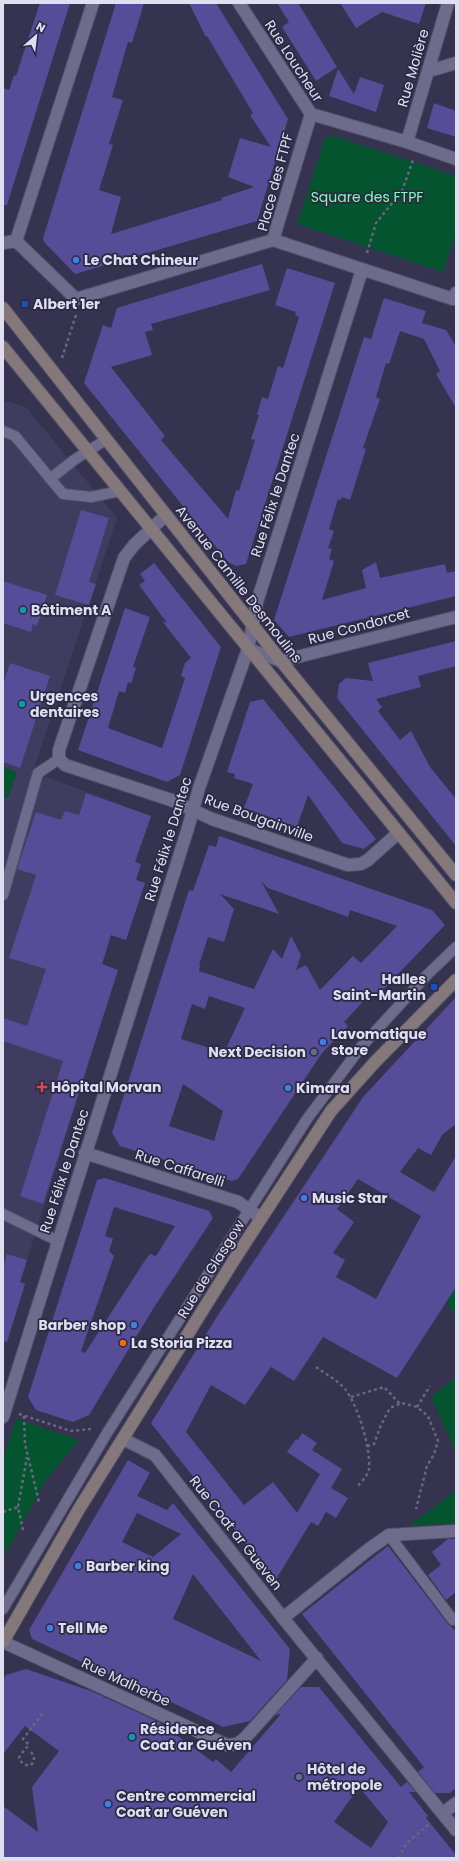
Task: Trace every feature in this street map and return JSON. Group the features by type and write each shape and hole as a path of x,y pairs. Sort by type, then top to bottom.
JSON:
{"main road":[{"name":"Avenue Camille Desmoulins","path":"3,308 281,662 456,875"},
{"path":"3,347 456,903"},
{"name":"Rue de Glasgow","path":"3,1642 79,1510 261,1218 331,1111 375,1062 456,980"}],"street":[{"path":"16,241 93,3"},
{"name":"Rue Loucheur","path":"239,3 311,114"},
{"name":"Rue Molière","path":"407,142 448,3"},
{"path":"429,71 456,63"},
{"path":"311,114 407,142 456,159"},
{"name":"Place des FTPF","path":"311,114 273,240 362,270 455,298"},
{"path":"16,241 76,299 273,240"},
{"path":"3,243 16,241"},
{"name":"Rue Félix le Dantec","path":"4,1413 188,828 192,810 248,649 257,602 362,270"},
{"path":"59,759 59,750 124,558 130,549 166,514"},
{"name":"Rue Condorcet","path":"281,662 456,617"},
{"path":"248,649 281,662"},
{"name":"Rue Bougainville","path":"59,759 65,765 171,800 212,819 348,865 361,864 368,860 398,833"},
{"name":"Rue Caffarelli","path":"85,1153 230,1199 250,1209 261,1218"},
{"name":"Rue Coat ar Gueven","path":"123,1439 155,1455 283,1618 456,1830"},
{"path":"283,1618 369,1549 390,1535 456,1531"},
{"name":"Rue Malherbe","path":"3,1642 227,1745 237,1744 246,1738 317,1658"},
{"path":"443,1813 456,1803"}],"lane":[{"path":"3,431 15,436 63,494 91,497 120,491"},
{"path":"50,478 106,439"},
{"path":"3,895 38,773 59,759"},
{"name":"Rue de Glasgow","path":"3,1609 107,1433 307,1119 360,1047 427,975 456,947"},
{"path":"3,1214 58,1241"},
{"path":"390,1535 453,1620 456,1618"}],"path":[{"path":"366,253 376,223 402,191 412,162"},
{"path":"63,356 77,313"},
{"path":"316,1367 334,1379 351,1397 367,1446 369,1470 357,1487"},
{"path":"351,1397 384,1386 400,1404"},
{"path":"417,1407 430,1386"},
{"path":"367,1446 374,1444 381,1425 390,1408 402,1402 417,1407 428,1416 438,1441 434,1454 427,1466 416,1509"},
{"path":"4,1413 24,1416 70,1431 91,1429"},
{"path":"24,1416 27,1456 39,1502"},
{"path":"23,1530 18,1507 27,1456"},
{"path":"3,1512 18,1507"},
{"path":"31,1752 34,1756 34,1761 31,1765 26,1766 21,1763 21,1754 29,1745 23,1739 42,1714"},
{"path":"399,1858 406,1844 443,1813"}],"shaded area":[{"name":"Hôpital Morvan","path":"3,400 26,407 117,518 33,772 151,816 135,862 141,864 136,880 145,883 126,940 111,935 102,964 118,970 20,1282 25,1284 7,1340 3,1339"}],"green space":[{"name":"Square des FTPF","path":"334,136 456,176 456,234 443,272 297,224 325,138"},
{"path":"3,767 17,772 8,798 3,796"},
{"path":"456,1287 456,1316 446,1303"},
{"path":"456,1377 456,1453 431,1397"},
{"path":"16,1419 79,1440 46,1480 3,1558 3,1460"},
{"path":"456,1490 456,1523 409,1526"}],"building":[{"path":"40,3 70,3 7,205 3,205 3,88 9,90 14,75 16,76"},
{"path":"116,3 144,3 132,43 128,42 112,97 123,100 109,144 113,145 99,190 121,197 111,234 222,200 221,198 254,187 228,177 240,138 271,147 250,115 253,113 207,36 206,37 189,3 216,3 288,119 257,221 75,274 44,242 43,238"},
{"path":"277,3 298,3 337,67 316,81 282,27 289,22"},
{"path":"340,3 426,3 419,24 382,12 356,28"},
{"path":"338,69 354,94 360,77 384,85 376,112 329,96"},
{"path":"434,103 456,111 456,137 427,128"},
{"path":"262,264 270,290 151,324 153,330 145,332 152,355 111,367 165,436 161,440 228,519 236,490 239,491 255,440 251,439 259,415 257,415 262,397 268,399 278,366 283,368 299,317 295,315 296,312 275,305 287,268 335,283 246,564 236,566 228,562 84,383 103,325 111,328 117,308"},
{"path":"384,298 426,311 422,323 446,330 456,346 456,408 436,374 440,371 424,339 400,331 389,364 386,363 376,397 380,399 363,448 366,449 350,500 342,497 341,500 338,499 329,529 334,531 328,548 332,549 329,559 334,561 322,600 366,588 362,570 376,562 380,578 445,564 447,573 456,571 456,596 289,637 274,620 364,337 371,339"},
{"path":"81,510 109,518 89,582 96,584 89,605 55,595"},
{"path":"154,563 221,647 180,775 167,782 78,750 125,608 150,617 133,667 136,668 131,684 128,682 125,693 119,691 108,728 162,748 185,678 181,676 185,663 191,658 162,621 167,623 139,585 145,581 140,574"},
{"name":"Bâtiment A","path":"3,581 47,595 37,626 33,624 31,632 3,623"},
{"path":"456,641 456,666 418,676 421,687 376,699 382,707 378,711 400,740 411,731 430,767 456,799 456,846 337,698 339,684 346,678 373,681 368,663"},
{"name":"Urgences dentaires","path":"10,663 50,676 20,768 3,762 3,685"},
{"path":"263,699 376,839 364,849 342,843 308,795 297,827 244,808 253,784 234,778 235,774 227,772 250,702"},
{"path":"86,793 151,816 135,862 141,864 136,880 145,883 126,940 111,935 102,964 118,970 43,1204 20,1196 63,1061 3,1041 3,1018 27,1026 46,969 9,958 36,875 17,869 36,812 61,820 65,811 79,815"},
{"path":"219,836 432,910 445,925 376,997 371,993 344,1022 348,1026 322,1053 238,1179 232,1181 120,1146 112,1133 189,890 193,891 209,845 216,847","holes":["261,881 268,888 348,917 350,910 397,926 361,963 353,956 320,990 306,965 296,970 301,955 291,936 282,959 273,949 254,989 199,971 199,965 208,937 224,942 234,909 220,894 279,914","209,996 245,1008 223,1055 213,1049 181,1039 192,1004 205,1009","183,1084 223,1111 214,1141 169,1126"]},
{"path":"456,997 456,1124 442,1135 431,1155 418,1148 400,1172 434,1192 456,1156 456,1287 397,1378 323,1337 294,1381 271,1367 245,1405 211,1385 186,1432 244,1505 273,1482 297,1513 320,1474 287,1452 302,1433 317,1443 312,1450 342,1469 331,1488 348,1498 336,1518 326,1512 318,1526 311,1522 275,1581 151,1423 218,1315 363,1097","holes":["358,1179 421,1216 376,1299 336,1277 345,1260 333,1253 354,1222 337,1209"]},
{"path":"105,1178 209,1211 213,1218 153,1309 89,1415 73,1422 36,1410 28,1397 97,1180","holes":["114,1207 175,1226 156,1256 150,1254 144,1262 85,1353 81,1351 114,1256 109,1251 113,1239 105,1236"]},
{"path":"7,1254 27,1260 20,1282 25,1284 7,1342 3,1341 3,1268"},
{"path":"128,1460 150,1473 137,1496 167,1510 173,1503 290,1649 287,1680 250,1721 223,1727 111,1673 110,1675 32,1639 29,1630","holes":["137,1513 160,1524 181,1534 153,1557 122,1542","193,1574 261,1661 173,1619"]},
{"path":"448,1539 456,1539 456,1592 446,1600 428,1575 441,1565 432,1552"},
{"path":"388,1546 448,1624 456,1631 456,1788 450,1793 435,1793 418,1772 424,1767 302,1614"},
{"path":"26,1669 91,1691 159,1722 213,1762 216,1759 231,1772 281,1714 275,1715 301,1687 319,1687 401,1787 407,1782 416,1792 409,1792 428,1816 426,1818 456,1855 456,1858 3,1858 3,1806 38,1832 32,1787 59,1751 25,1726 3,1754 3,1680 6,1675","holes":["359,1787 388,1822 371,1848 334,1822"]}],"place":[{"name":"Le Chat Chineur","path":"76,260"},
{"name":"Albert 1er","path":"25,304"},
{"name":"Bâtiment A","path":"23,610"},
{"name":"Urgences dentaires","path":"22,704"},
{"name":"Halles Saint-Martin","path":"434,987"},
{"name":"Lavomatique store","path":"323,1042"},
{"name":"Next Decision","path":"314,1052"},
{"name":"Hôpital Morvan","path":"42,1087"},
{"name":"Kimara","path":"288,1088"},
{"name":"Music Star","path":"304,1198"},
{"name":"Barber shop","path":"134,1325"},
{"name":"La Storia Pizza","path":"123,1343"},
{"name":"Barber king","path":"78,1566"},
{"name":"Tell Me","path":"50,1628"},
{"name":"Résidence Coat ar Guéven","path":"132,1737"},
{"name":"Hôtel de métropole","path":"299,1777"},
{"name":"Centre commercial Coat ar Guéven","path":"108,1804"}]}
